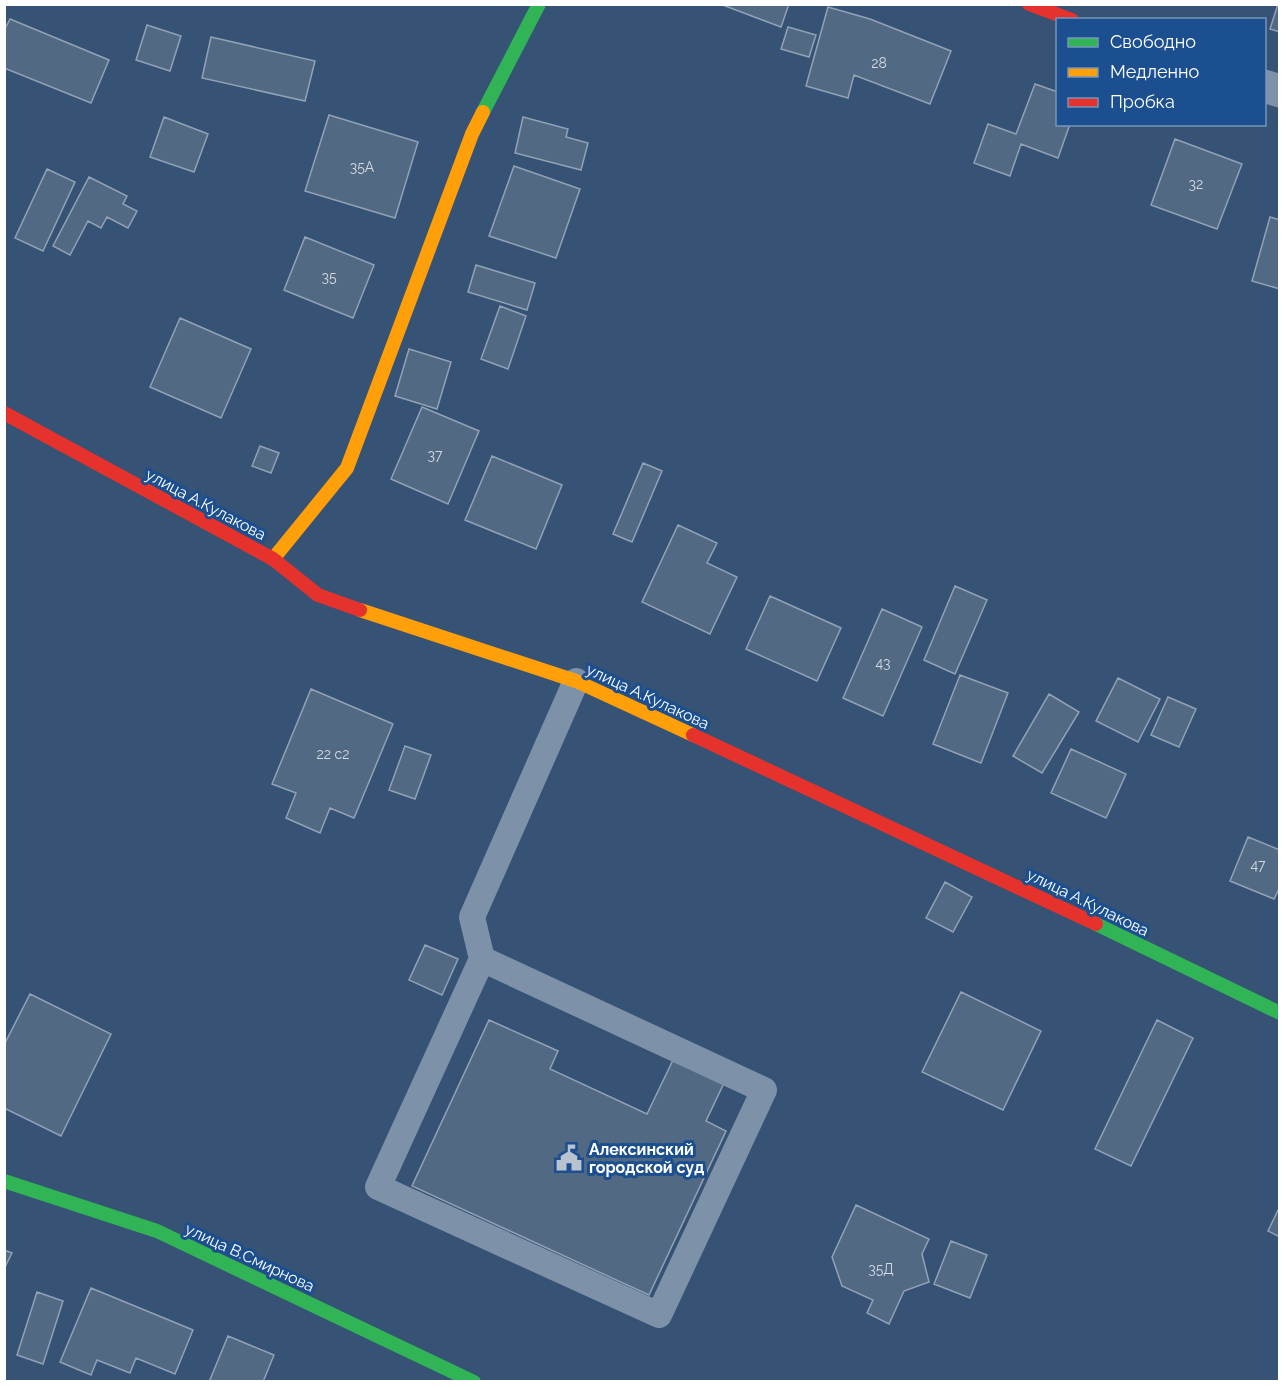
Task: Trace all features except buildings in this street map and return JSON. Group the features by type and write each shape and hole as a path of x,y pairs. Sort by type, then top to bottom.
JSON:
{"street":[{"path":"273,559 303,521 329,496 347,468 472,134 539,4"},
{"path":"1029,4 1067,18"},
{"name":"улица А.Кулакова","path":"4,413 273,559 318,595 396,623 576,681 934,846 1280,1013"},
{"name":"улица В.Смирнова","path":"4,1180 157,1231 462,1379"}],"lane":[{"path":"482,959 764,1090 659,1315 378,1187 482,959 472,917 576,681"}],"traffic: fast":[{"path":"483,112 539,4"},
{"path":"1096,924 1280,1013"},
{"path":"4,1181 157,1231 474,1382"}],"traffic: slow":[{"path":"273,559 347,468 472,134 483,112"},
{"path":"360,610 576,681 693,735"}],"traffic: jam":[{"path":"1029,4 1067,18"},
{"path":"4,413 273,559 318,595 360,610"},
{"path":"693,735 1096,924"}],"place":[{"name":"Алексинский городской суд","path":"569,1158"}]}
